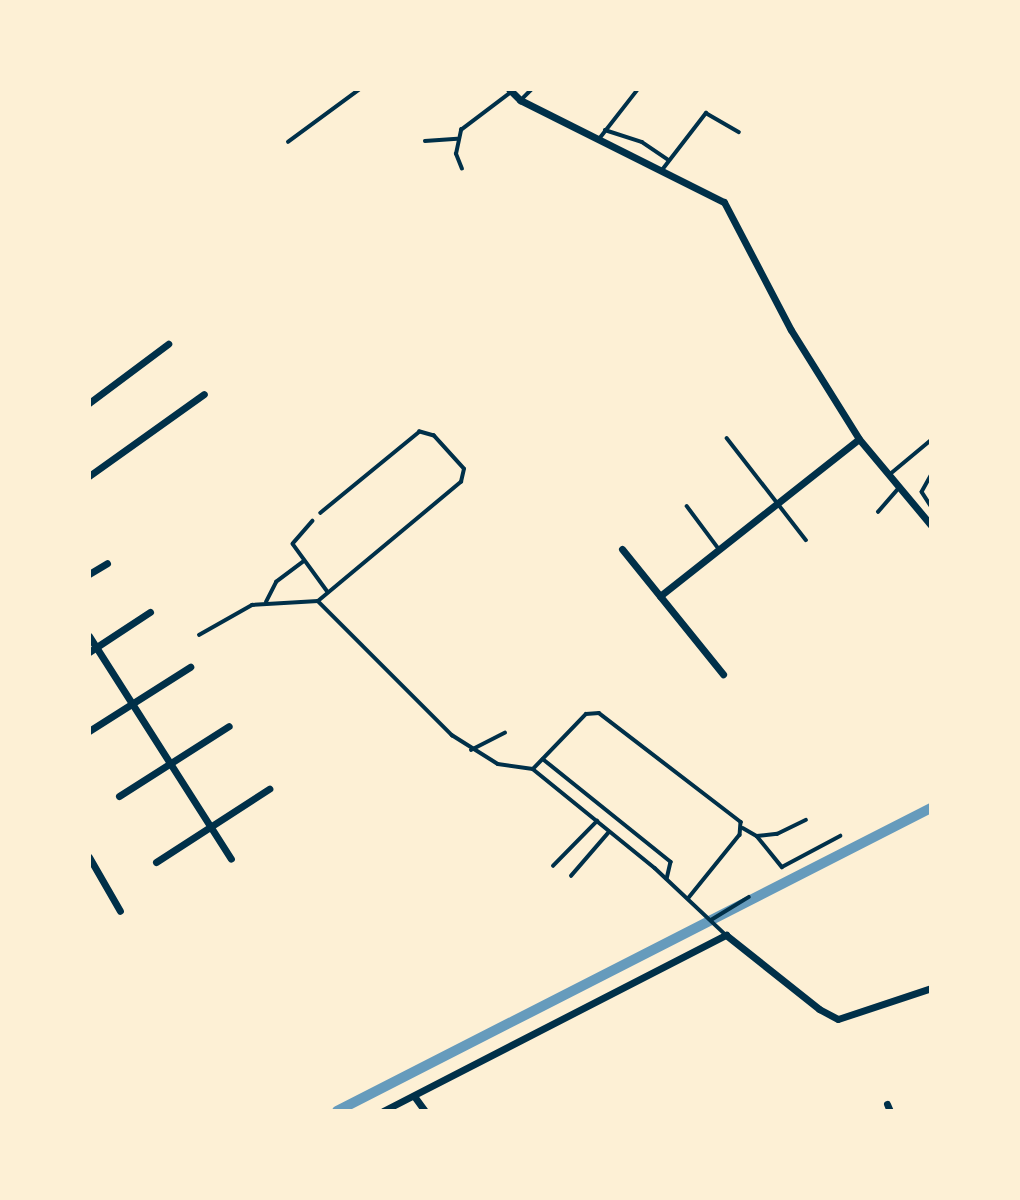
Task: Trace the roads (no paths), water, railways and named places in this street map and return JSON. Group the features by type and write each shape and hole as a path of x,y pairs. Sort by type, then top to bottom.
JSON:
{"street":[{"path":"510,90 520,100 724,202 791,330 859,439 931,525"},
{"path":"89,403 168,344"},
{"path":"89,477 204,394"},
{"path":"660,596 859,439"},
{"path":"622,549 723,674"},
{"path":"89,574 107,563"},
{"path":"93,650 150,612"},
{"path":"89,636 93,650 132,704 231,859"},
{"path":"89,731 190,667"},
{"path":"119,796 229,726"},
{"path":"156,862 269,789"},
{"path":"89,857 120,911"},
{"path":"383,1111 724,933 819,1009 838,1019 931,988"},
{"path":"414,1096 425,1111"}],"lane":[{"path":"288,142 360,89"},
{"path":"520,100 532,89"},
{"path":"599,139 638,89"},
{"path":"462,169 457,139 461,130 510,90"},
{"path":"662,170 706,113 738,132"},
{"path":"606,130 642,142 669,160"},
{"path":"425,141 457,139"},
{"path":"199,635 251,605 266,602 318,601 461,482 464,469 434,436 421,432 321,513"},
{"path":"727,438 806,540"},
{"path":"888,476 931,440"},
{"path":"931,476 922,492 931,506"},
{"path":"878,512 899,488"},
{"path":"687,506 719,549"},
{"path":"313,521 293,542 328,592"},
{"path":"266,602 275,582 304,561"},
{"path":"318,601 471,750 498,764 533,769 667,878 724,933"},
{"path":"533,769 586,714 599,713 743,828 757,836 782,867 840,836"},
{"path":"471,750 505,733"},
{"path":"543,759 671,862 667,878"},
{"path":"757,836 777,834 806,820"},
{"path":"553,866 597,821"},
{"path":"689,898 743,828"},
{"path":"570,876 609,832"},
{"path":"713,922 749,897"}],"waterway":[{"path":"337,1111 931,808"}]}
